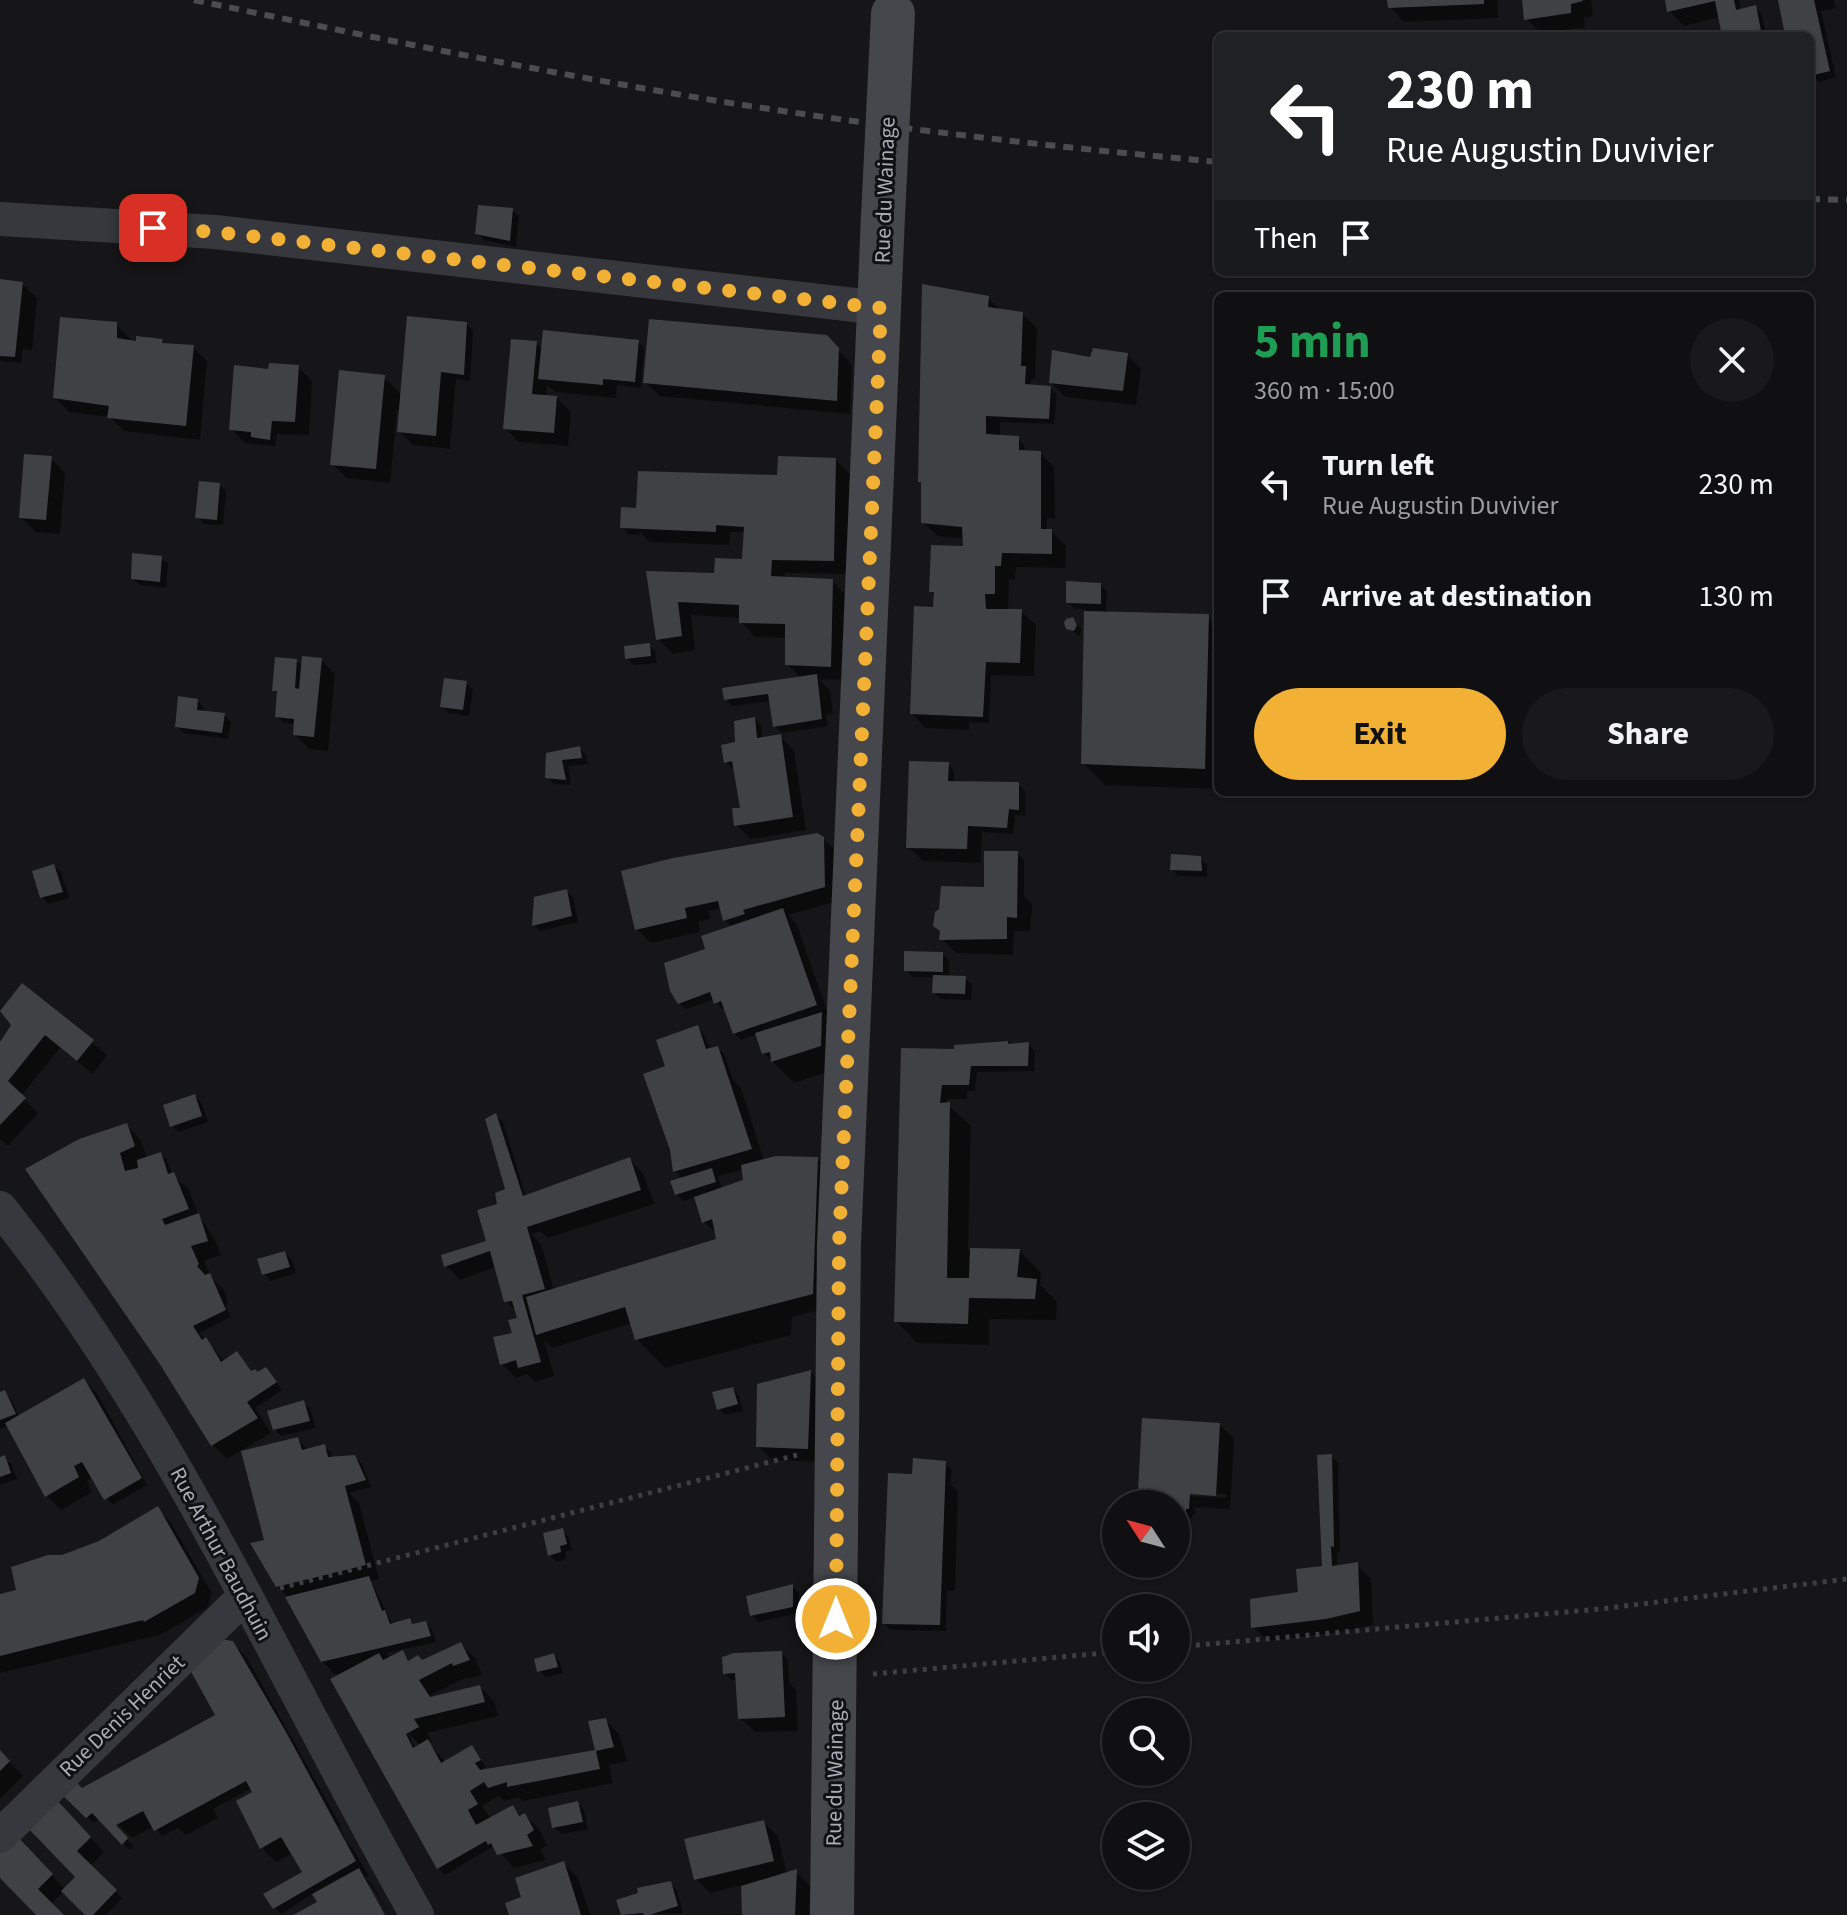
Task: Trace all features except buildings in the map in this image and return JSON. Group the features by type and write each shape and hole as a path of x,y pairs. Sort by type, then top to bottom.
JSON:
{"main road":[{"name":"Rue du Wainage","path":"832,1915 839,1244 893,7"}],"street":[{"path":"0,219 215,232 881,308"},
{"name":"Rue Arthur Baudhuin","path":"0,1208 43,1262 97,1341 170,1458 417,1915"},
{"name":"Rue Denis Henriet","path":"0,1836 244,1597"}],"path":[{"path":"244,1597 837,1445"},
{"path":"1190,1646 1600,1609 1847,1579"},
{"path":"836,1677 1102,1653"}],"railway":[{"path":"194,0 459,54 724,102 971,136 1214,162"},
{"path":"1814,199 1847,200"}],"route":[{"path":"153,228 215,232 881,308 839,1244 836,1619"}]}
